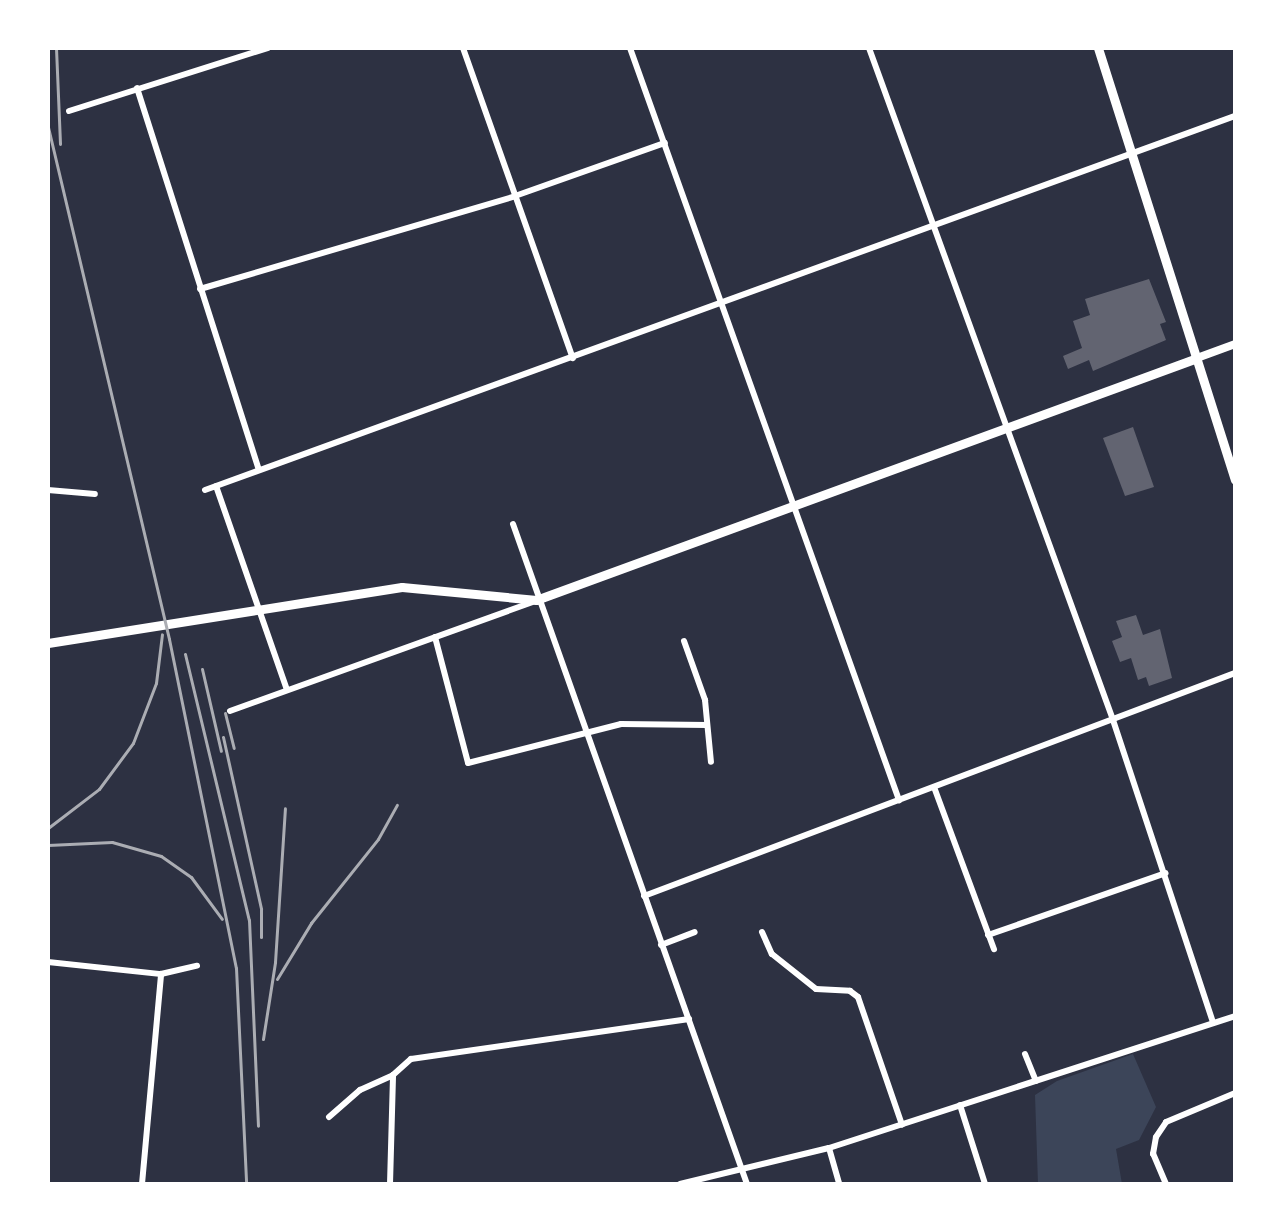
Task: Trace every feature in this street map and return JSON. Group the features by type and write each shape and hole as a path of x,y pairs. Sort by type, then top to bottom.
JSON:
{"main road":[{"path":"1098,48 1235,480"},
{"path":"48,643 402,587 536,600 1008,430 1235,344"}],"street":[{"path":"69,111 243,52 268,48"},
{"path":"463,48 573,358"},
{"path":"630,48 899,800"},
{"path":"869,48 1113,720 1213,1023"},
{"path":"137,88 259,470"},
{"path":"205,490 1134,156 1235,116"},
{"path":"200,289 515,196 665,143"},
{"path":"216,486 287,690"},
{"path":"48,490 95,494"},
{"path":"513,524 536,600 747,1184"},
{"path":"230,711 536,600"},
{"path":"435,637 468,763 575,733 586,734 621,724 707,725"},
{"path":"684,641 705,700 711,762"},
{"path":"644,896 1235,673"},
{"path":"934,787 994,949"},
{"path":"988,935 1166,873"},
{"path":"661,945 695,932"},
{"path":"762,932 772,954 816,989 850,991 858,997 902,1125"},
{"path":"48,962 161,974 197,966"},
{"path":"142,1184 161,974"},
{"path":"680,1184 744,1173 829,1148 1235,1016"},
{"path":"329,1117 360,1090 393,1075 411,1059 689,1019"},
{"path":"1025,1054 1036,1081"},
{"path":"390,1184 393,1075"},
{"path":"1166,1184 1153,1154 1156,1137 1166,1122 1235,1093"},
{"path":"960,1105 985,1184"},
{"path":"829,1148 839,1184"}],"shaded area":[{"path":"1133,1054 1156,1107 1139,1140 1116,1149 1122,1184 1038,1184 1035,1095 1057,1081"}],"building":[{"path":"1149,279 1166,322 1160,324 1166,340 1093,371 1089,360 1068,369 1063,356 1082,348 1073,321 1090,315 1085,299"},
{"path":"1133,427 1154,487 1125,496 1103,438"},
{"path":"1136,615 1143,635 1160,629 1172,678 1149,686 1146,677 1138,680 1131,658 1120,662 1112,641 1122,637 1116,621"}],"railway":[{"path":"56,48 60,144"},
{"path":"48,127 169,639 236,968 246,1184"},
{"path":"48,828 99,789 133,743 156,683 162,634"},
{"path":"185,654 249,920 258,1126"},
{"path":"202,669 221,751"},
{"path":"225,713 234,748"},
{"path":"223,737 261,909 261,937"},
{"path":"277,979 311,923 378,839 397,805"},
{"path":"263,1039 275,962 285,808"},
{"path":"48,845 112,842 161,856 191,877 222,919"}]}
